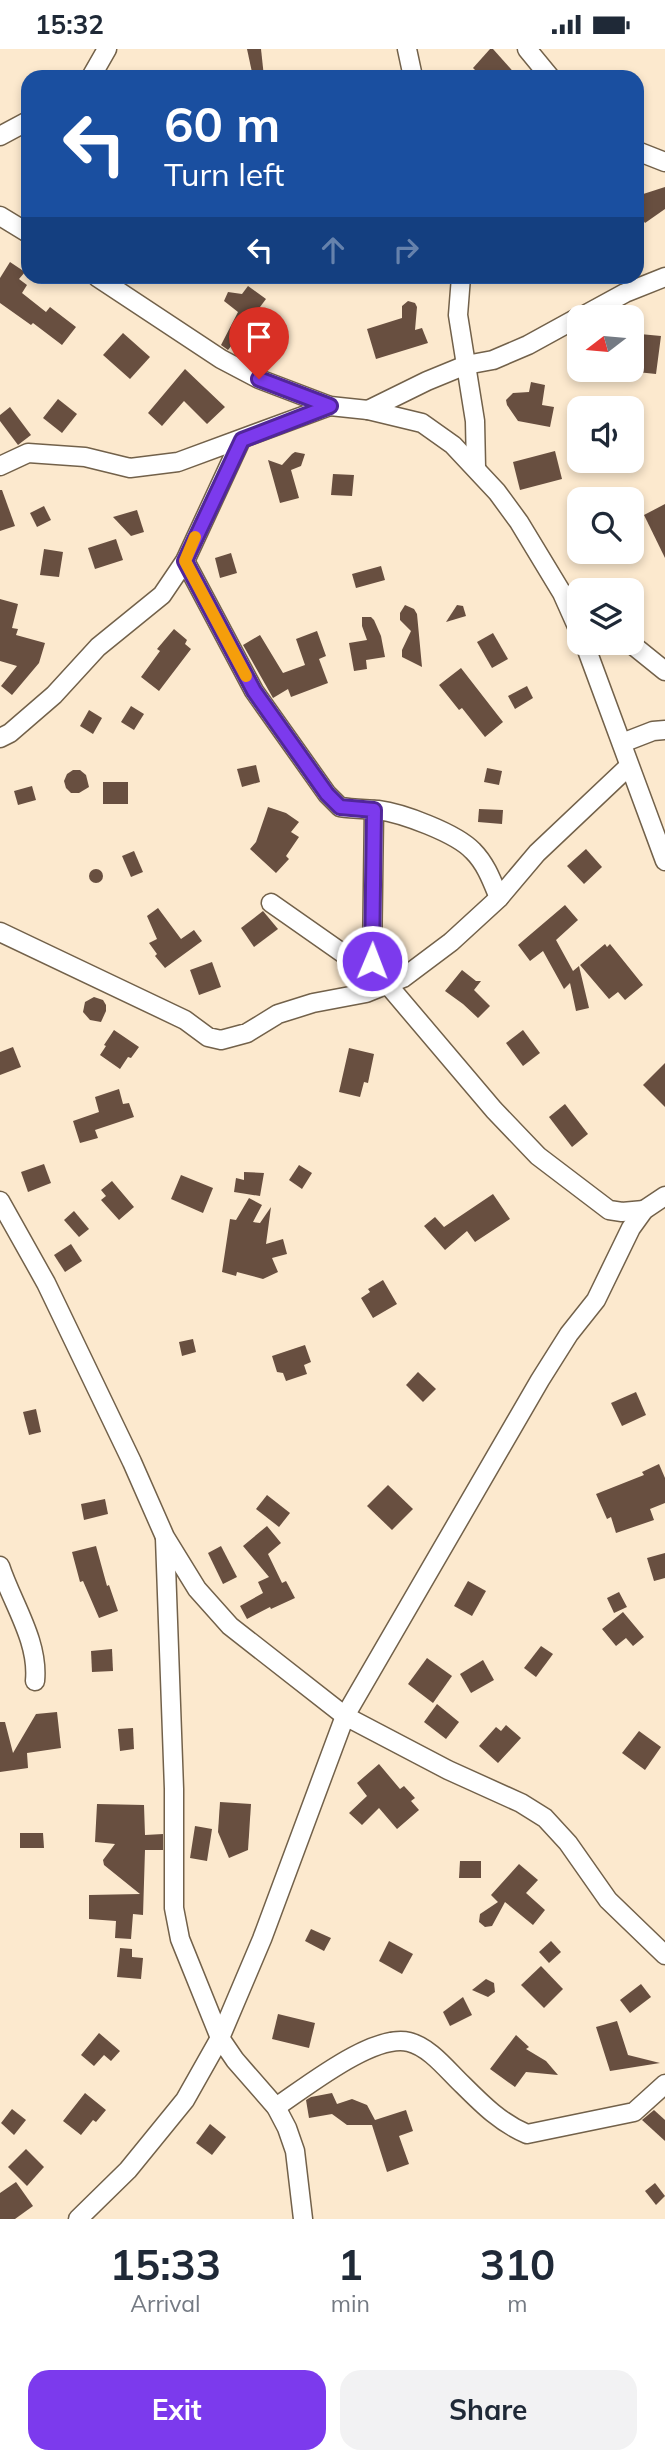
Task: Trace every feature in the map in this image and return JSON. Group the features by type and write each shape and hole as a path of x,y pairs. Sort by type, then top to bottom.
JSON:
{"street":[{"path":"95,70 107,49"},
{"path":"407,49 412,70"},
{"path":"527,49 544,70"},
{"path":"0,136 21,125"},
{"path":"644,154 665,162"},
{"path":"0,216 21,229"},
{"path":"602,305 665,277"},
{"path":"108,284 220,359 259,379 330,406 368,410 422,423 453,445 476,468 519,522 567,604"},
{"path":"460,284 458,314 475,421 476,468"},
{"path":"368,410 426,381 466,365 493,360 528,345 567,324"},
{"path":"0,466 28,453 85,457 130,468 178,462 330,406"},
{"path":"0,738 10,733 54,695 98,647 162,595 185,561 242,440"},
{"path":"185,561 254,691 327,794 340,807 374,810 442,831 471,849 489,874 499,898"},
{"path":"562,593 567,597"},
{"path":"644,654 665,671"},
{"path":"589,655 665,861"},
{"path":"622,743 653,731 665,730"},
{"path":"0,932 185,1020 208,1038 221,1040 247,1033 278,1014 301,1006 366,993 403,978 451,942 499,898 537,853 629,766"},
{"path":"374,810 372,961 388,985 494,1110 538,1156 609,1210 644,1210"},
{"path":"271,903 388,985"},
{"path":"78,2219 128,2170 185,2100 220,2038 262,1938 345,1716 540,1380 569,1334 596,1300 631,1228 644,1210 665,1196"},
{"path":"0,1201 46,1283 132,1462 165,1538 197,1589 230,1626 345,1716 437,1765 521,1803 545,1818 568,1843 608,1900 665,1955"},
{"path":"165,1538 174,1789 174,1908 180,1939 220,2038 235,2060 276,2107 296,2151 303,2219"},
{"path":"0,1566 37,1664 35,1681"},
{"path":"276,2107 357,2054 380,2043 396,2041 409,2042 434,2057 493,2115 527,2134 634,2112 665,2084"}],"building":[{"path":"247,49 261,49 263,70 252,70"},
{"path":"493,49 512,70 475,70 473,68"},
{"path":"665,187 665,209 645,223 644,222 644,194"},
{"path":"10,262 21,269 19,279 21,284 27,285 22,293 46,312 50,307 76,327 62,345 0,303 0,278"},
{"path":"248,286 266,299 245,327 258,334 254,342 263,346 257,358 232,345 228,350 221,345 238,312 224,301 228,292 242,294"},
{"path":"408,301 415,303 417,307 415,330 422,328 428,343 376,359 367,329 402,318 402,306"},
{"path":"123,333 150,357 130,379 103,355"},
{"path":"644,334 661,336 656,374 644,373"},
{"path":"185,369 225,407 207,424 184,401 162,426 148,413"},
{"path":"531,382 545,385 542,405 554,407 550,427 518,421 507,405 506,400 513,393 529,392"},
{"path":"58,399 77,414 62,433 43,418"},
{"path":"10,407 31,435 18,445 0,421 0,415"},
{"path":"555,451 562,479 520,490 513,462"},
{"path":"295,452 305,454 301,466 291,470 299,498 280,503 268,460 282,465"},
{"path":"333,474 354,475 352,496 331,495"},
{"path":"0,490 15,526 0,531"},
{"path":"665,504 665,558 644,515"},
{"path":"44,506 51,520 37,527 30,513"},
{"path":"137,510 144,532 131,536 113,517"},
{"path":"116,539 123,560 95,569 88,548"},
{"path":"44,549 63,552 59,577 40,575"},
{"path":"231,553 237,573 220,578 215,558"},
{"path":"381,566 385,580 356,588 352,574"},
{"path":"0,599 18,604 12,628 18,629 16,635 45,643 39,663 12,695 1,686 17,666 0,661"},
{"path":"405,605 414,609 417,614 422,667 402,657 402,650 411,631 400,620 400,613"},
{"path":"457,605 463,606 466,616 446,622"},
{"path":"362,617 371,617 374,620 381,636 385,657 366,660 367,669 354,671 349,643 367,640"},
{"path":"174,629 187,640 185,644 191,649 159,691 141,677 160,651 157,649"},
{"path":"317,631 326,656 319,659 328,683 291,697 288,689 273,698 243,645 260,635 283,673 305,665 296,639"},
{"path":"493,633 508,659 492,668 477,642"},
{"path":"461,668 503,722 485,737 439,685"},
{"path":"527,686 533,698 515,709 508,696"},
{"path":"131,706 144,714 134,730 121,722"},
{"path":"89,710 102,718 93,734 80,726"},
{"path":"256,765 260,782 242,787 237,769"},
{"path":"487,768 502,771 499,785 484,782"},
{"path":"80,770 86,775 89,787 79,793 71,793 64,781 67,774"},
{"path":"103,782 128,782 128,804 103,804"},
{"path":"32,786 36,800 18,805 14,791"},
{"path":"268,807 286,813 299,822 291,832 299,837 286,856 289,859 276,873 250,849 256,842"},
{"path":"479,809 503,810 502,824 478,822"},
{"path":"586,849 602,867 584,884 567,866"},
{"path":"134,851 143,872 131,877 122,856"},
{"path":"93,869 99,869 103,876 99,883 93,883 89,879 89,873"},
{"path":"565,905 578,920 556,940 573,971 579,966 589,1008 576,1011 570,983 564,989 543,951 530,961 518,945"},
{"path":"158,908 181,939 194,930 202,941 165,968 149,943 157,939 147,916"},
{"path":"263,911 278,929 254,947 241,928"},
{"path":"605,944 607,947 610,944 643,985 625,1000 618,992 609,999 580,965"},
{"path":"212,962 221,987 199,995 190,970"},
{"path":"462,970 476,981 481,981 474,990 490,1006 478,1018 445,991"},
{"path":"94,997 103,1000 106,1005 101,1022 90,1020 83,1012 85,1002"},
{"path":"114,1030 139,1047 120,1069 100,1055"},
{"path":"523,1030 540,1053 523,1066 506,1043"},
{"path":"13,1047 21,1067 0,1075 0,1052"},
{"path":"349,1048 374,1054 368,1083 364,1082 360,1097 339,1092"},
{"path":"665,1063 665,1107 643,1085"},
{"path":"119,1089 123,1104 129,1103 134,1117 95,1130 98,1138 80,1143 73,1121 99,1112 95,1097"},
{"path":"565,1104 588,1134 572,1147 549,1117"},
{"path":"44,1164 51,1183 28,1192 21,1172"},
{"path":"299,1165 312,1173 302,1189 289,1180"},
{"path":"244,1172 264,1173 260,1196 234,1192 236,1178 244,1180"},
{"path":"181,1175 213,1188 203,1213 171,1199"},
{"path":"112,1181 134,1207 119,1220 101,1200 106,1196 101,1190"},
{"path":"493,1194 510,1219 475,1242 467,1231 445,1250 424,1226 435,1217 444,1227"},
{"path":"249,1198 262,1205 253,1222 260,1223 271,1207 266,1244 283,1239 287,1254 272,1258 278,1272 263,1279 237,1272 236,1276 222,1272 230,1219 236,1220"},
{"path":"74,1211 89,1229 79,1237 64,1220"},
{"path":"71,1244 82,1261 65,1272 54,1255"},
{"path":"383,1280 397,1304 373,1318 361,1298 370,1292 368,1289"},
{"path":"193,1339 196,1352 182,1356 179,1342"},
{"path":"305,1345 311,1362 304,1365 307,1374 286,1381 283,1373 277,1372 272,1356"},
{"path":"418,1372 436,1389 423,1402 406,1385"},
{"path":"636,1392 646,1415 622,1426 611,1403"},
{"path":"36,1409 41,1432 29,1435 23,1412"},
{"path":"659,1464 665,1478 665,1503 650,1509 654,1520 616,1533 611,1517 607,1519 596,1494 644,1475 642,1472"},
{"path":"388,1485 413,1509 392,1530 367,1506"},
{"path":"267,1495 290,1513 279,1527 256,1509"},
{"path":"105,1499 108,1514 84,1520 81,1504"},
{"path":"267,1526 281,1543 268,1554 282,1583 286,1581 295,1598 247,1619 240,1606 263,1593 258,1582 269,1577 243,1546"},
{"path":"96,1546 107,1586 109,1585 118,1611 99,1618 83,1581 80,1582 72,1552"},
{"path":"221,1546 237,1577 223,1584 208,1553"},
{"path":"665,1553 665,1578 654,1581 647,1558"},
{"path":"468,1581 486,1591 472,1616 454,1606"},
{"path":"619,1592 627,1607 614,1613 607,1598"},
{"path":"623,1612 644,1637 633,1646 626,1638 616,1646 602,1629"},
{"path":"541,1646 553,1654 536,1677 524,1668"},
{"path":"112,1649 113,1671 92,1672 91,1651"},
{"path":"427,1658 452,1676 433,1703 408,1684"},
{"path":"483,1660 494,1680 471,1693 460,1674"},
{"path":"437,1704 459,1722 446,1739 424,1722"},
{"path":"57,1712 61,1748 27,1753 28,1768 0,1772 0,1722 5,1722 13,1753 36,1714"},
{"path":"506,1725 521,1738 498,1763 479,1746 496,1727 501,1731"},
{"path":"133,1728 134,1749 120,1751 118,1729"},
{"path":"639,1731 661,1747 645,1770 622,1753"},
{"path":"379,1764 400,1789 404,1786 415,1798 411,1801 419,1810 397,1829 379,1808 362,1825 349,1813 367,1796 357,1783"},
{"path":"220,1802 251,1804 248,1850 229,1858 218,1832"},
{"path":"97,1804 144,1805 145,1835 163,1834 163,1850 145,1850 143,1915 133,1914 131,1939 115,1938 116,1921 89,1919 89,1895 140,1894 104,1865 103,1860 115,1844 95,1842"},
{"path":"195,1826 212,1829 207,1861 190,1858"},
{"path":"20,1833 43,1833 44,1848 20,1848"},
{"path":"460,1861 481,1861 481,1878 459,1878"},
{"path":"519,1864 538,1880 526,1893 545,1910 533,1925 505,1902 492,1926 485,1927 479,1922 480,1914 498,1902 491,1895"},
{"path":"311,1929 331,1938 324,1951 305,1941"},
{"path":"389,1941 413,1954 402,1974 379,1961"},
{"path":"551,1941 561,1952 549,1963 539,1952"},
{"path":"120,1948 132,1949 132,1957 143,1958 141,1979 117,1977"},
{"path":"541,1966 563,1989 544,2008 521,1985"},
{"path":"486,1979 494,1983 495,1992 488,1997 472,1990"},
{"path":"641,1984 651,1997 630,2013 620,2000"},
{"path":"463,1997 472,2015 450,2026 443,2012"},
{"path":"278,2014 315,2023 309,2048 272,2039"},
{"path":"617,2021 628,2055 660,2063 610,2071 596,2027"},
{"path":"99,2033 120,2051 111,2061 104,2055 94,2066 81,2055"},
{"path":"516,2035 529,2047 526,2049 546,2061 558,2075 526,2072 515,2087 490,2069"},
{"path":"85,2093 106,2110 96,2122 93,2120 81,2135 63,2121"},
{"path":"332,2093 337,2104 352,2099 367,2105 375,2120 406,2110 413,2131 399,2136 409,2164 387,2172 372,2125 347,2125 332,2114 309,2118 306,2100"},
{"path":"12,2109 26,2120 14,2135 1,2123"},
{"path":"654,2110 665,2120 665,2141 642,2120"},
{"path":"210,2124 226,2137 212,2155 196,2143"},
{"path":"26,2149 44,2167 27,2186 8,2167"},
{"path":"16,2182 33,2206 15,2219 0,2219 0,2193"},
{"path":"655,2183 665,2196 656,2205 645,2191"}],"slow traffic":[{"path":"195,537 185,561 246,676"}],"route":[{"path":"259,379 330,406 242,440 185,561 254,691 327,794 340,807 374,810 372,961"}]}
